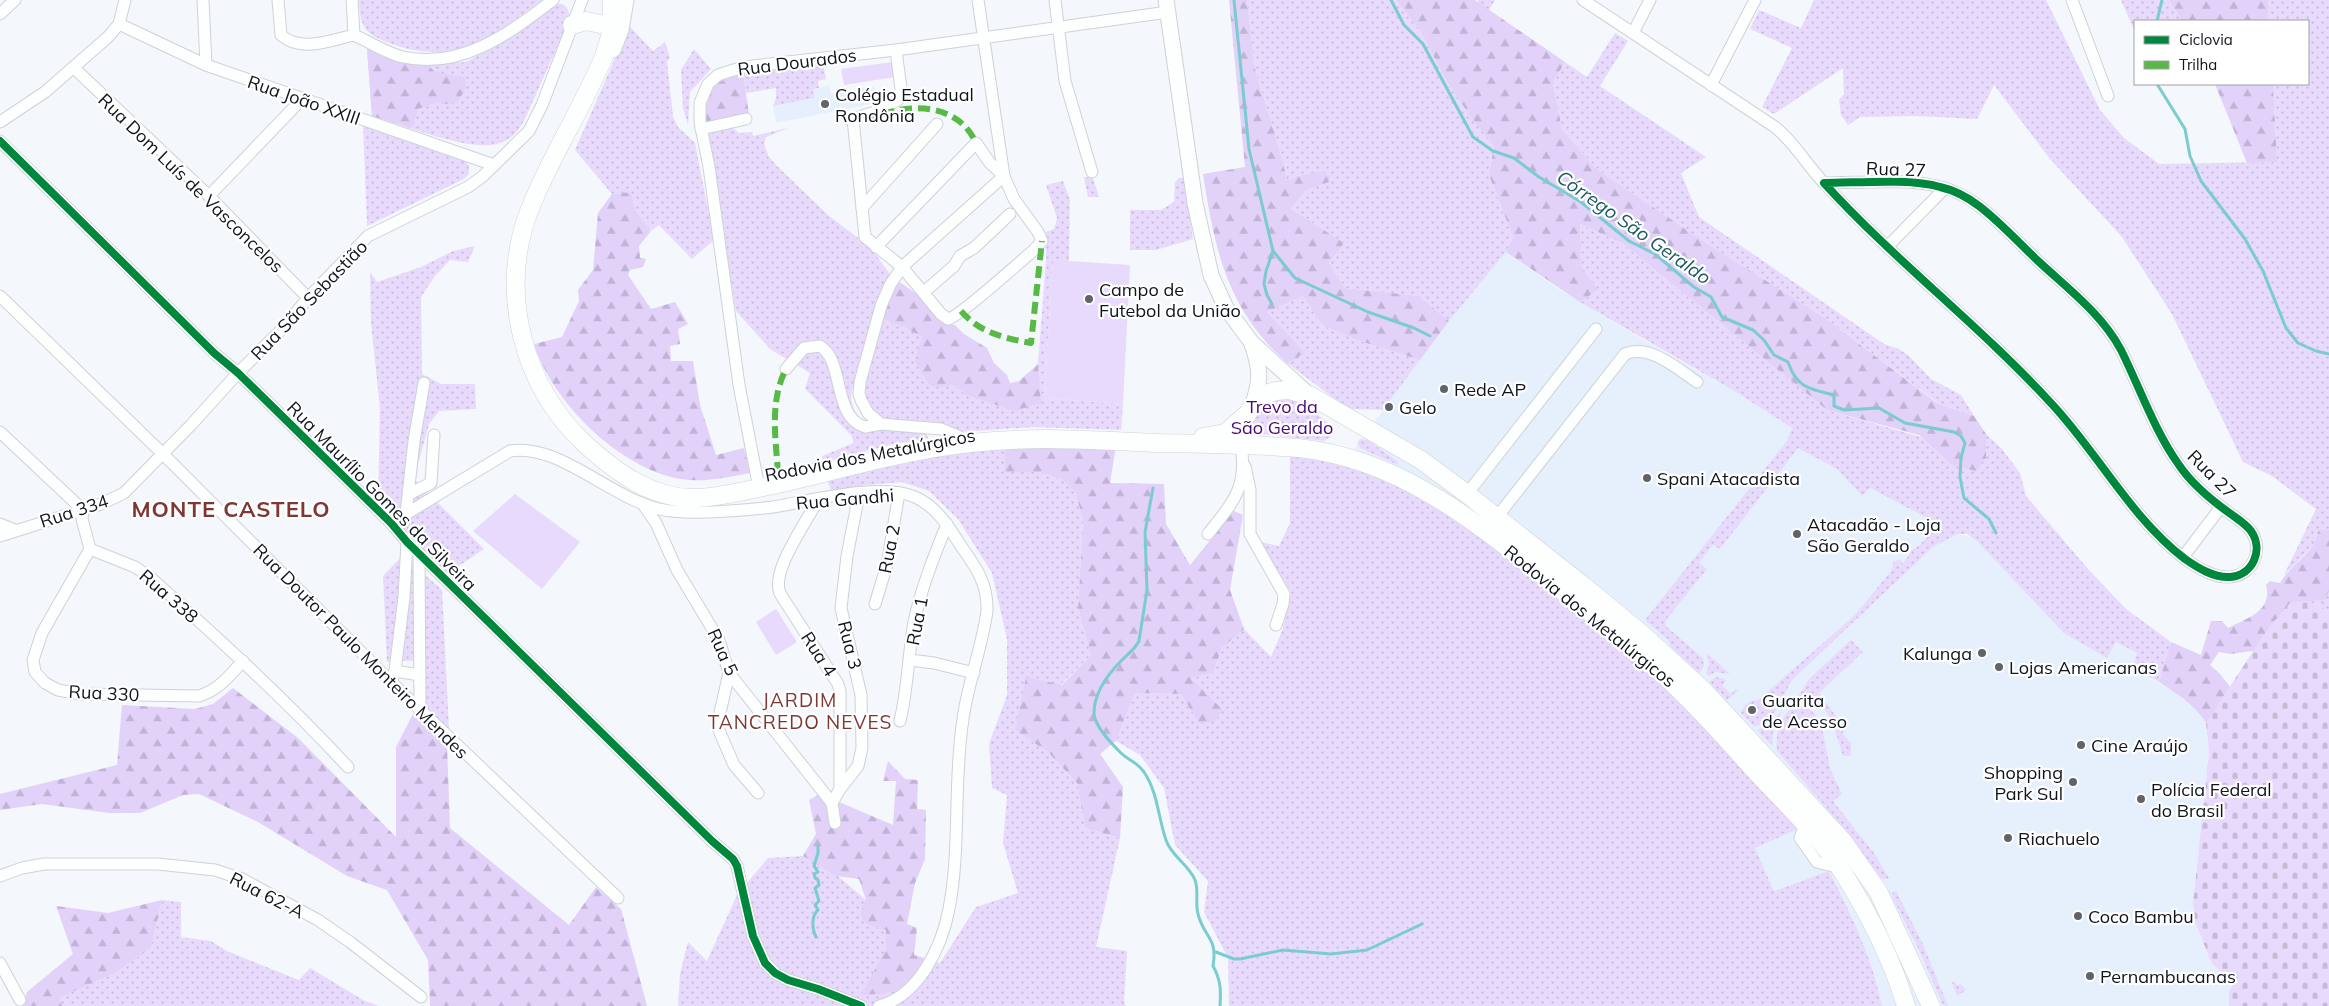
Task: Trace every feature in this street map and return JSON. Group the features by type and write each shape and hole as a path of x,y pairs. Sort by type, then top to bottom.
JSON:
{"main road":[{"path":"595,78 594,62 600,24 600,0"},
{"name":"Rodovia dos Metalúrgicos","path":"612,0 611,33 595,78 529,213 518,263 516,293 522,337 529,361 547,395 567,426 617,470 654,491 684,498 712,497 814,476 907,452 992,441 1051,439 1246,445 1333,452 1369,463 1405,479 1446,503 1483,529 1645,657 1699,709 1805,825 1840,868 1870,919 1889,960 1906,1006"},
{"path":"595,78 612,54 620,30 626,0"},
{"path":"1167,6 1195,203 1206,256 1211,275 1226,308 1252,343 1311,396 1338,414 1401,448 1467,494 1643,635 1705,692 1842,840 1878,891 1931,1006"},
{"path":"572,26 586,21 600,24"},
{"path":"1246,445 1245,433 1249,411 1258,389 1260,375 1252,343"},
{"name":"Rodovia dos Metalúrgicos","path":"547,395 612,455 652,479 665,484 692,487 725,484 820,465 905,445 995,431 1050,430 1209,437 1225,433 1269,393 1282,390 1311,396"}],"street":[{"path":"0,14 15,0"},
{"path":"0,122 20,110 74,68 108,37 119,24 125,0"},
{"path":"203,0 206,65"},
{"path":"278,0 281,35 288,41 313,44 354,35 403,57 430,60 467,54 497,39 553,0"},
{"path":"352,0 354,35"},
{"name":"Rua São Sebastião","path":"162,454 368,236 468,187 529,131 542,105 582,0"},
{"path":"896,50 901,89 898,99 886,108 854,119 865,237 902,267 941,314 948,319 953,318 1034,250 1042,241 1038,232 1014,199 1004,176 982,38 978,0"},
{"path":"1055,0 1065,81 1092,172"},
{"name":"Rua 27","path":"1583,0 1710,86 1768,122 1790,140 1808,166 1858,220 1990,342 2052,403 2143,519 2183,557 2196,566 2221,576 2240,574 2249,568 2257,554 2257,544 2253,535 2240,520 2221,507 2194,483 2177,463 2120,348 2106,327 2088,307 1981,207 1945,188 1918,183 1824,182"},
{"path":"1632,33 1650,0"},
{"path":"1710,86 1754,0"},
{"path":"2072,0 2108,96"},
{"name":"Rua Dourados","path":"757,478 739,385 709,167 701,129 699,109 701,95 712,80 724,72 743,67 896,50 1058,28 1167,6"},
{"name":"Rua João XXIII","path":"119,24 206,65 302,100 494,165"},
{"name":"Rua Dom Luís de Vasconcelos","path":"74,68 209,196 308,298"},
{"path":"209,196 302,100"},
{"path":"701,129 746,119"},
{"path":"862,208 937,124"},
{"name":"Rua Maurílio Gomes da Silveira","path":"0,141 214,352 238,373 665,797 733,859 740,874 753,936 765,963 775,973 788,980 818,989 861,1006"},
{"path":"876,247 976,143 990,163 1004,176"},
{"path":"881,424 864,407 859,394 859,387 885,294 902,267 1004,176"},
{"path":"1887,247 1945,188"},
{"path":"924,292 954,266 960,256 974,248 1010,214"},
{"name":"Rua Doutor Paulo Monteiro Mendes","path":"0,296 393,677 420,710 618,898"},
{"path":"1467,494 1596,329"},
{"path":"786,369 804,348 816,345 824,348 830,357 844,402 852,418 865,427 881,424 941,429 958,436"},
{"path":"1497,518 1625,354 1638,351 1649,354 1668,362 1697,382"},
{"path":"406,513 414,441 424,383"},
{"path":"0,432 83,510 82,519 90,549"},
{"path":"409,494 428,485 432,480 434,435"},
{"path":"1208,534 1234,499 1244,466 1246,445"},
{"name":"Rua Gandhi","path":"391,524 406,513 510,451 524,449 546,454 641,504 670,511 718,511 774,506 818,498 859,494 899,493 914,496 928,504 947,524 982,576 988,600 986,621 963,719 951,890 944,928 930,959 910,989 892,1002 879,1006"},
{"name":"Rua 334","path":"0,536 113,500 124,492 162,454"},
{"path":"1244,466 1250,490 1250,534 1284,594 1276,626"},
{"path":"641,504 654,491"},
{"name":"Rua 2","path":"875,604 887,565 899,493"},
{"name":"Rua 3","path":"840,789 858,766 862,748 861,694 841,608 847,556 859,494"},
{"name":"Rua 4","path":"818,498 781,568 777,585 781,595 820,659 838,684 841,699 840,789 832,803"},
{"name":"Rua 5","path":"641,504 656,523 670,559 716,634 729,673 832,803"},
{"path":"2183,557 2221,507"},
{"path":"0,524 15,530"},
{"name":"Rua 1","path":"900,721 918,606 947,524"},
{"path":"407,542 404,597 393,677 420,675"},
{"name":"Rua 338","path":"90,549 135,567 151,578 243,661 305,721 348,767"},
{"name":"Rua 330","path":"90,549 42,633 33,660 35,672 45,683 58,690 80,694 194,697 211,693 243,661"},
{"path":"419,554 420,710"},
{"path":"910,660 939,664 974,673"},
{"path":"729,673 717,726 734,765 758,792"},
{"path":"832,803 835,823"},
{"name":"Rua 62-A","path":"0,876 22,868 44,864 158,864 215,870 242,880 318,920 421,996"},
{"path":"0,963 20,1000"}],"shaded area":[{"name":"Colégio Estadual Rondônia","path":"829,85 831,94 873,86 876,103 776,123 773,106 814,98 813,89"},
{"path":"1506,252 1554,286 1635,335 1731,389 1792,428 1787,441 1837,469 1862,496 1870,488 1957,534 1972,537 2107,658 2116,641 2137,653 2132,669 2173,691 2198,712 2206,723 2209,753 2193,911 2197,928 2213,966 2220,969 2234,982 2229,1006 1882,1006 1851,914 1829,871 1774,891 1755,848 1797,829 1345,462 1449,321"}],"green space":[{"path":"359,0 542,0 490,36 454,50 435,52 415,50 392,44 370,33 361,18"},
{"path":"1229,0 1247,0 1255,69 1287,180 1309,173 1326,171 1329,182 1306,190 1291,209 1344,243 1329,263 1345,288 1419,296 1449,321 1420,360 1357,340 1322,325 1303,296 1267,312 1305,353 1287,363 1250,322 1237,300 1219,253 1203,174 1245,167"},
{"path":"1247,0 1396,0 1421,32 1447,82 1494,146 1489,175 1513,237 1506,252 1449,321 1419,296 1345,288 1329,263 1343,243 1291,209 1306,190 1329,181 1309,173 1287,180 1255,69"},
{"path":"1396,0 1475,0 1565,62 1553,83 1562,129 1597,169 1703,241 1825,318 1937,403 1974,416 1986,434 1986,458 1976,471 1952,465 1919,435 1827,410 1622,243 1580,224 1582,267 1598,290 1580,302 1506,252 1513,237 1489,175 1494,146 1473,120 1447,82 1421,32"},
{"path":"1478,0 1495,0 1489,10 1477,2"},
{"path":"1814,0 2046,0 2100,110 2124,138 2159,164 2277,162 2273,85 2309,85 2309,20 2269,20 2268,0 2329,0 2329,530 2320,529 2316,535 2314,545 2284,575 2316,509 2272,476 2243,462 2172,314 2122,237 2050,159 1994,85 1977,119 1917,116 1860,117 1848,125 1841,115 1839,100 1844,94 1843,68 1774,114 1762,107 1792,48 1750,29 1759,10 1801,28"},
{"path":"2121,0 2169,0 2181,20 2134,20 2134,30"},
{"path":"2169,0 2268,0 2269,20 2181,20"},
{"path":"558,4 562,4 568,10 568,23 525,119 517,131 506,140 497,144 484,145 452,141 372,116 367,48 411,64 465,62 481,54"},
{"path":"629,26 653,51 665,42 670,57 667,62 673,117 678,127 695,143 714,240 692,259 659,225 651,231 635,209 631,192 612,194 575,150"},
{"path":"1615,33 1628,41 1600,86 1706,157 1681,173 1699,217 1884,344 1899,349 1909,356 1931,379 1961,395 1974,416 1938,403 1825,318 1703,241 1597,169 1562,129 1553,83 1565,62 1587,77"},
{"path":"367,48 411,64 427,64 435,72 465,77 466,87 458,102 446,104 437,102 418,109 412,128 372,116"},
{"path":"694,49 711,69 690,92 688,125 683,108 681,70"},
{"path":"893,62 895,77 844,85 841,69"},
{"path":"823,64 826,79 818,81 819,88 813,89 814,98 773,106 776,98 776,88 746,93 743,73"},
{"path":"743,73 749,114 705,122 705,103 712,88 725,79"},
{"path":"2215,85 2273,85 2277,162 2247,163"},
{"path":"363,125 462,159 469,165 469,174 464,179 367,226"},
{"path":"731,126 739,133 752,132 753,136 788,128 766,137 764,144 769,157 829,216 870,247 890,274 867,335 851,399 854,409 864,422 926,431 928,438 898,443 823,462 822,456 854,443 851,435 805,389 810,373 770,349 736,311 705,132"},
{"path":"1084,177 1093,178 1099,197 1088,197"},
{"path":"1179,178 1184,178 1193,239 1156,250 1130,250 1130,210 1161,210 1174,202 1175,182"},
{"path":"1063,181 1070,200 1069,261 1053,261 1044,398 1123,404 1121,430 1033,427 961,432 882,418 868,404 864,385 881,319 904,327 922,337 944,387 953,385 965,394 1040,403 1038,364 1046,260 1046,232 1054,229 1057,218 1046,185"},
{"path":"631,192 635,209 651,231 639,246 640,258 646,259 643,267 630,270 628,275 651,309 675,302 688,324 678,329 680,344 670,346 671,361 693,361 700,405 716,455 744,448 750,473 716,479 690,480 658,473 635,462 612,447 572,410 543,366 534,344 562,337 579,301 578,290 593,270 598,213 612,194"},
{"path":"1580,224 1622,243 1827,410 1921,437 1952,465 1986,458 1986,434 2002,449 2020,473 2026,496 2087,568 2126,609 2171,642 2159,682 2132,669 2137,653 2116,642 2107,658 2064,633 1976,540 1967,534 1957,534 1933,547 1793,679 1773,715 1768,721 1754,726 1741,713 1745,705 1758,700 1855,615 1892,570 1893,562 1900,559 1903,564 1912,550 1920,545 1938,524 1870,488 1862,496 1837,469 1798,448 1720,549 1713,545 1699,563 1707,569 1666,620 1665,625 1703,658 1704,666 1699,673 1671,647 1668,640 1645,620 1787,441 1792,428 1731,389 1580,302 1598,290 1582,267"},
{"path":"475,246 468,262 450,260 435,276 421,297 422,374 441,384 475,384 476,409 439,411 429,424 414,479 484,549 447,574 378,505 380,408 371,323 370,272 377,282 421,267 453,251"},
{"name":"Campo de Futebol da União","path":"1053,260 1130,265 1123,404 1044,398"},
{"path":"895,279 924,299 948,324 955,325 964,334 987,348 994,363 1007,375 1010,383 1019,381 1038,364 1041,403 1014,411 965,394 953,385 944,387 931,386 915,362 922,337 904,327 881,319"},
{"path":"1303,296 1322,325 1357,340 1420,360 1383,410 1348,409 1287,363 1304,353 1267,312"},
{"name":"Trevo da São Geraldo","path":"1277,396 1301,401 1333,427 1332,436 1324,441 1252,433 1250,423 1258,408"},
{"path":"1360,439 1368,440 1398,462 1398,465 1360,448 1357,443"},
{"path":"1116,446 1110,483 1164,484 1166,524 1190,565 1234,511 1243,515 1230,590 1244,629 1222,648 1213,673 1191,678 1223,710 1214,722 1199,723 1181,694 1135,693 1116,741 1100,754 1123,787 1120,838 1085,828 1077,783 1048,752 1015,730 1026,677 1062,685 1091,655 1078,608 1083,519 1075,492 1061,479 1039,472 1004,472 1005,447"},
{"path":"1005,447 1004,472 1039,472 1061,479 1075,492 1083,518 1078,608 1091,655 1015,730 1048,752 1077,783 1085,828 1120,838 1096,947 1127,951 1124,1002 1126,1006 678,1006 680,974 688,942 707,961 737,895 768,858 803,856 839,877 866,900 911,957 940,963 976,907 1018,893 1003,843 1007,795 992,788 989,744 1007,695 1007,639 992,573 958,519 929,491 902,482 866,485 832,493 827,480 902,461"},
{"path":"1290,453 1345,462 1428,500 1475,533 1642,664 1687,708 1798,829 1755,848 1774,891 1829,871 1860,936 1873,971 1882,1006 1229,1006 1228,958 1204,912 1208,881 1175,845 1164,788 1140,755 1116,741 1135,693 1181,694 1199,722 1223,710 1191,678 1213,673 1222,648 1244,629 1271,657 1282,631 1291,592 1260,542 1279,546 1290,523"},
{"path":"515,494 580,542 542,589 473,531"},
{"path":"2320,529 2329,530 2329,591 2325,600 2291,603 2270,627 2281,656 2252,651 2231,654 2219,652 2210,665 2220,674 2243,703 2234,715 2206,723 2191,705 2159,682 2171,642 2201,655 2211,621 2222,621 2228,628 2257,612 2266,601 2266,585 2270,581 2280,583 2312,547"},
{"path":"403,555 442,590 449,729 423,706 423,660 387,662 383,576"},
{"path":"2329,591 2329,611 2308,601 2324,600"},
{"path":"2308,601 2329,611 2329,1006 2229,1006 2229,992 2234,982 2212,964 2195,922 2193,904 2209,753 2206,723 2269,627 2290,603"},
{"path":"776,609 797,642 776,655 756,622"},
{"path":"1851,640 1863,652 1819,693 1846,730 1842,733 1851,743 1851,756 1843,756 1834,726 1824,709 1817,702 1808,698 1797,697 1810,678"},
{"path":"1707,653 1730,674 1715,672 1709,676 1706,673 1709,665"},
{"path":"1716,677 1727,680 1722,685 1731,694 1736,689 1738,691 1727,700 1709,682"},
{"path":"233,688 298,738 396,837 396,747 414,712 447,744 450,828 569,925 596,887 621,909 647,1006 430,1006 428,960 387,890 347,876 258,822 199,794 183,795 140,813 109,813 42,804 0,810 0,794 117,765 122,705 195,709 213,704"},
{"path":"1802,706 1816,716 1823,734 1829,765 1842,794 1833,801 1874,853 1889,878 1883,879 1879,876 1850,835 1777,751 1778,730 1781,722 1789,710"},
{"path":"1782,711 1773,733 1772,746 1757,730 1764,727"},
{"path":"888,761 905,779 918,780 917,809 926,810 925,859 915,883 907,924 917,928 914,955 924,958 916,973 906,984 895,991 861,995 886,949 886,930 873,927 862,918 862,907 866,900 859,879 836,876 803,856 816,834 809,800 820,794 893,825 896,781 883,781"},
{"path":"1896,891 1923,944 1948,1006 1943,1005 1917,946 1893,899 1892,893"},
{"path":"162,900 181,902 181,937 211,941 227,951 299,980 310,968 363,1000 379,1006 62,1006 58,998 117,972 151,948"},
{"path":"162,900 151,948 117,972 59,998 62,1006 22,1006 27,992 73,954 56,906 108,913"},
{"path":"1954,981 1958,986 1961,984 1966,990 1957,996 1952,983"}],"waterway":[{"path":"1234,0 1249,149 1273,251 1264,284 1272,304"},
{"name":"Córrego São Geraldo","path":"1391,0 1404,25 1423,44 1473,137 1493,151 1514,158 1539,177 1581,202 1629,241 1655,254 1694,287 1711,297 1722,317 1753,330 1764,340 1774,355 1788,362 1795,377 1805,386 1834,395 1834,406 1844,410 1879,408 1905,423 1954,432 1961,436 1965,443 1961,458 1960,477 1964,498 1989,519 1996,533"},
{"path":"2157,20 2162,0"},
{"path":"2158,85 2185,129 2190,156 2201,181 2245,239 2263,271 2286,328 2298,343 2316,351 2329,354"},
{"path":"1273,251 1295,278 1368,312 1414,328 1430,336"},
{"path":"1153,488 1145,532 1147,590 1139,641 1103,684 1096,698 1094,713 1100,729 1109,740 1121,753 1138,766 1149,780 1168,846 1189,870 1195,880 1198,914 1214,949 1213,966 1220,986 1220,1006"},
{"path":"816,937 813,923 814,916 818,910 815,905 819,901 815,888 819,885 814,874 818,872 814,866 818,846"},
{"path":"1216,952 1234,959 1240,959 1283,950 1331,954 1367,950 1422,924"}],"marked path":[{"path":"869,114 871,119 885,113 900,110 930,109 944,113 957,120 968,130 976,143"},
{"path":"961,311 976,325 984,329 1011,339 1031,343 1042,241"},
{"path":"778,474 775,407 777,394 786,369"}],"cycle path":[{"path":"0,141 214,353 238,373 391,523 407,542 712,841 733,859 737,866 753,936 765,963 775,973 788,980 818,989 861,1006"},
{"path":"1899,182 1928,184 1960,194 1994,219 2083,302 2113,337 2121,350 2162,438 2179,465 2189,478 2214,502 2251,531 2255,538 2256,553 2250,567 2238,575 2230,577 2218,576 2206,572 2185,559 2165,542 2130,503 2083,441 2049,401 1994,345 1879,239 1824,183 1899,182"}],"place":[{"name":"Colégio Estadual Rondônia","path":"825,104"},
{"name":"Campo de Futebol da União","path":"1089,299"},
{"name":"Rede AP","path":"1444,389"},
{"name":"Gelo","path":"1389,407"},
{"name":"Spani Atacadista","path":"1647,478"},
{"name":"Atacadão - Loja São Geraldo","path":"1797,534"},
{"name":"Kalunga","path":"1982,653"},
{"name":"Lojas Americanas","path":"1999,667"},
{"name":"Guarita de Acesso","path":"1752,710"},
{"name":"Cine Araújo","path":"2081,745"},
{"name":"Shopping Park Sul","path":"2073,782"},
{"name":"Polícia Federal do Brasil","path":"2141,799"},
{"name":"Riachuelo","path":"2008,838"},
{"name":"Coco Bambu","path":"2078,916"},
{"name":"Pernambucanas","path":"2090,976"}],"district":[{"name":"MONTE CASTELO","path":"231,509"},
{"name":"JARDIM TANCREDO NEVES","path":"800,711"}]}
